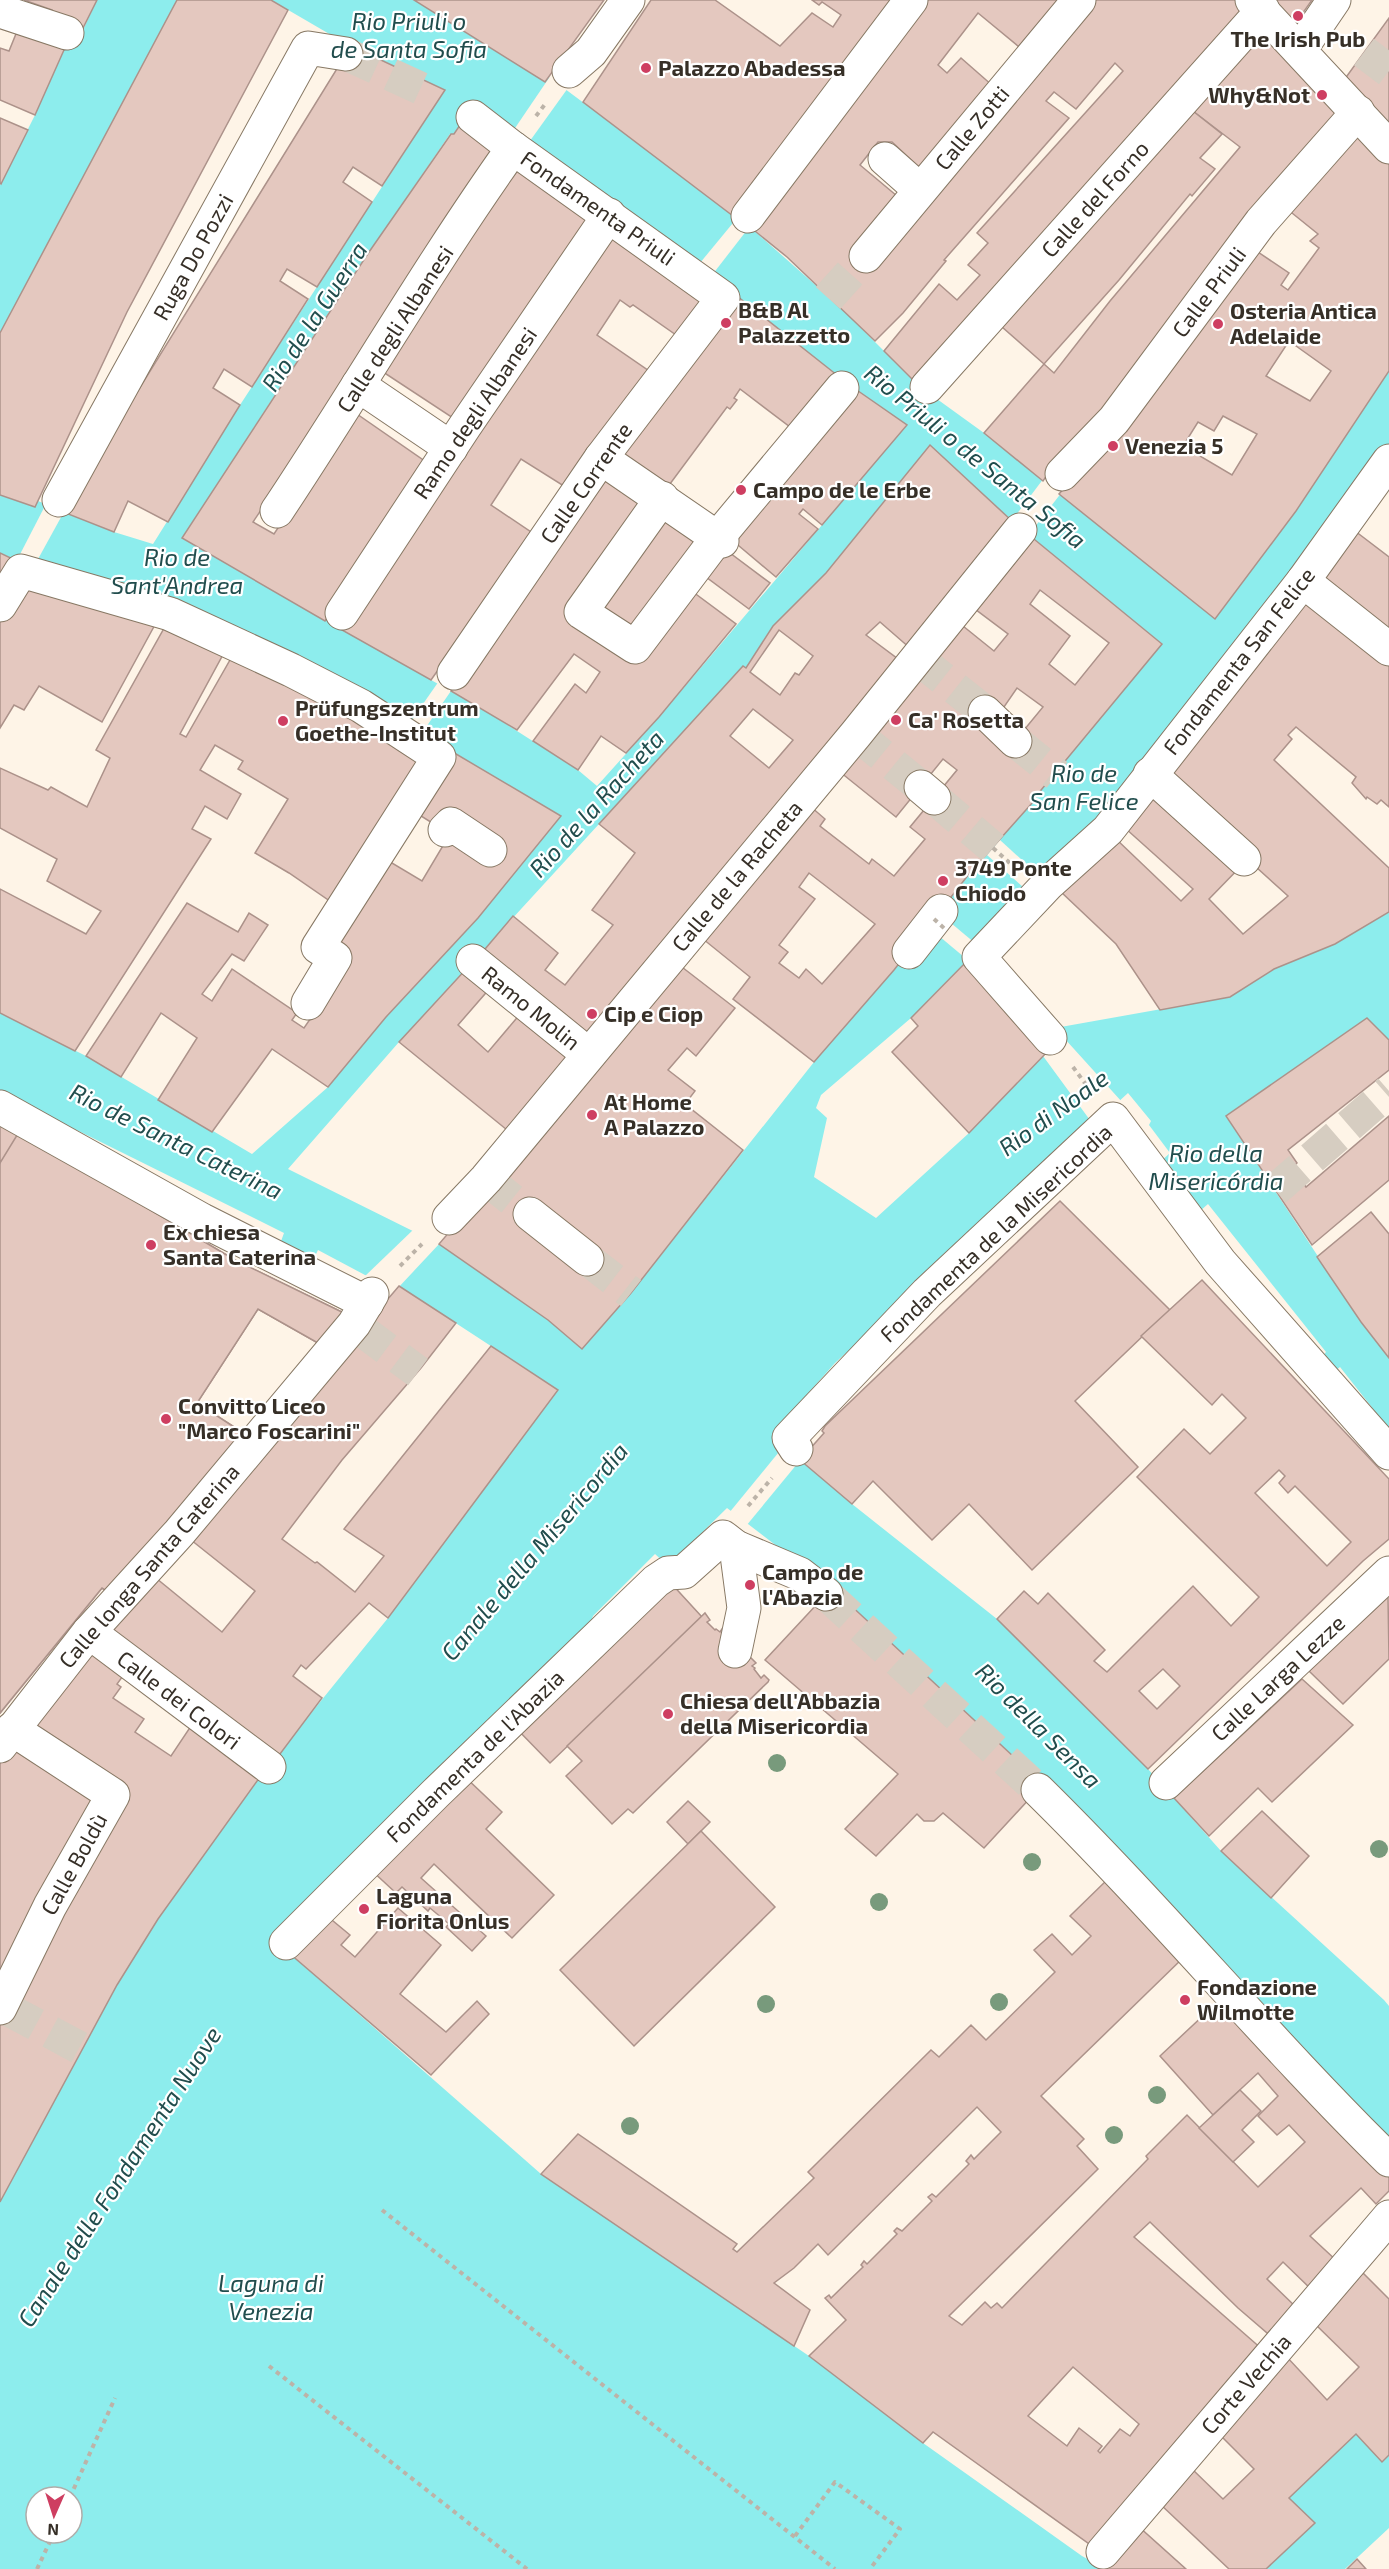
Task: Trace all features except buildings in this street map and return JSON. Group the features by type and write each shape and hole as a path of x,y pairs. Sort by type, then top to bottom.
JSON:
{"street":[{"path":"560,82 591,52 628,0"},
{"path":"748,216 911,0"},
{"name":"Calle Zotti","path":"866,256 1079,0"},
{"path":"1293,42 1334,0"},
{"path":"1258,5 1389,147"},
{"name":"Calle del Forno","path":"927,387 1258,5"},
{"path":"0,11 67,33"},
{"name":"Ruga Do Pozzi","path":"60,500 308,48 346,54"},
{"name":"Calle Priuli","path":"1062,474 1114,420 1261,222 1347,101"},
{"name":"Fondamenta Priuli","path":"473,117 522,136 609,215 723,298"},
{"name":"Calle degli Albanesi","path":"277,511 522,136"},
{"path":"885,159 920,190"},
{"name":"Ramo degli Albanesi","path":"342,613 609,215"},
{"name":"Calle Corrente","path":"454,673 601,458 723,298"},
{"path":"358,385 451,448"},
{"path":"662,498 582,612 634,647 842,388"},
{"path":"601,458 720,539"},
{"name":"Fondamenta San Felice","path":"1059,1049 980,957 1048,884 1108,830 1304,581 1389,461"},
{"name":"Calle de la Racheta","path":"449,1218 486,1179 856,734 1020,530"},
{"path":"0,605 21,571 170,614 291,670 351,701 439,757 397,828 318,946 335,958 309,1003"},
{"path":"1304,581 1389,649"},
{"path":"985,712 1015,741"},
{"path":"1150,774 1244,859"},
{"path":"445,830 451,824 490,849"},
{"path":"909,952 939,920"},
{"name":"Ramo Molin","path":"473,961 588,1054"},
{"name":"Calle longa Santa Caterina","path":"0,1107 202,1220 370,1299 354,1324 179,1533 89,1632 6,1738"},
{"name":"Fondamenta de la Misericordia","path":"786,1460 789,1438 927,1293 1113,1119 1220,1262 1389,1453"},
{"path":"530,1214 587,1259"},
{"name":"Fondamenta de l'Abazia","path":"286,1943 435,1794 648,1589 668,1573 684,1572 723,1536 736,1547"},
{"path":"736,1547 800,1574 826,1594"},
{"path":"735,1651 744,1608 736,1547"},
{"name":"Calle Larga Lezze","path":"1166,1783 1389,1573"},
{"name":"Calle dei Colori","path":"89,1632 269,1767"},
{"name":"Calle Boldù","path":"3,2007 50,1906 112,1795 6,1738"},
{"path":"1038,1790 1093,1844 1278,2046 1389,2160"},
{"name":"Corte Vechia","path":"1103,2552 1389,2217"}],"path":[{"path":"522,136 560,82"},
{"path":"993,848 1002,856"},
{"path":"1059,1049 1092,1092"},
{"path":"749,1505 786,1460"},
{"path":"382,2210 835,2569"},
{"path":"268,2366 527,2569"},
{"path":"76,2485 116,2398"},
{"path":"795,2536 835,2482 900,2529 870,2569"},
{"path":"37,2569 48,2545"}],"water":[{"path":"97,0 177,0 0,333 0,185 35,115 73,29 82,32"},
{"path":"271,0 414,0 549,77 750,227 838,305 919,386 984,433 1215,619 1296,511 1389,371 1389,447 1113,802 968,960 911,1018 821,1095 816,1108 827,1118 814,1177 876,1218 969,1133 1050,1049 1055,1028 1229,997 1274,969 1335,944 1389,912 1389,1040 1367,1018 1226,1116 1361,1322 1389,1358 1389,1429 1340,1367 1334,1372 1322,1357 1326,1352 1208,1204 1200,1211 1160,1162 1170,1153 1149,1125 1151,1121 1128,1093 835,1363 772,1434 852,1504 997,1619 1148,1769 1221,1851 1384,2000 1389,2006 1389,2145 1100,1837 832,1588 727,1508 668,1566 655,1554 593,1616 586,1635 289,1953 541,2174 809,2356 923,2443 1082,2556 1105,2569 0,2569 0,2202 117,1985 158,1919 265,1770 388,1618 558,1390 399,1286 365,1275 318,1250 313,1260 280,1244 284,1233 0,1092 0,1013 86,1056 252,1154 328,1087 386,1017 478,918 560,816 451,751 0,553 0,495 35,507 38,501 114,532 153,544 240,405 445,90 350,46","holes":["462,122 697,266 851,386 822,525 659,717 597,786 578,770 489,713 182,538 342,292 450,134 454,134","930,445 1012,521 1161,644 1033,802 969,874 894,970 814,1062 631,1293 582,1349 548,1320 439,1244 288,1169 399,1042 743,667 746,668 774,626 826,573"]},
{"path":"1356,2434 1382,2461 1389,2455 1389,2528 1345,2569 1266,2569 1314,2523 1289,2498"}],"pier":[{"path":"551,75 568,88 527,145 511,134"},
{"path":"742,212 754,221 709,279 695,269"},
{"path":"1044,478 1062,492 1027,537 1010,523"},
{"path":"47,502 65,510 32,570 15,564"},
{"path":"439,681 453,688 422,733 409,724"},
{"path":"1000,840 1045,881 1032,895 987,855"},
{"path":"939,913 982,949 970,962 927,926"},
{"path":"1055,1028 1122,1102 1095,1127 1043,1056 1050,1049"},
{"path":"414,1229 441,1242 397,1289 363,1278"},
{"path":"783,1447 802,1458 746,1526 729,1513"}],"tunnel":[{"path":"1364,52 1389,71"},
{"path":"346,54 433,94"},
{"path":"828,298 866,256"},
{"path":"917,658 985,712"},
{"path":"856,734 921,787"},
{"path":"1015,741 1057,775"},
{"path":"934,798 993,848"},
{"path":"1275,1190 1389,1091"},
{"path":"486,1179 530,1214"},
{"path":"587,1259 631,1293"},
{"path":"360,1329 418,1372"},
{"path":"826,1594 1038,1790"},
{"path":"7,2009 82,2049"}],"place":[{"name":"The Irish Pub","path":"1298,16"},
{"name":"Palazzo Abadessa","path":"646,68"},
{"name":"Why&Not","path":"1322,95"},
{"name":"B&B Al Palazzetto","path":"726,323"},
{"name":"Osteria Antica Adelaide","path":"1218,324"},
{"name":"Venezia 5","path":"1113,446"},
{"name":"Campo de le Erbe","path":"741,490"},
{"name":"Ca' Rosetta","path":"896,720"},
{"name":"Prüfungszentrum Goethe-Institut","path":"283,721"},
{"name":"3749 Ponte Chiodo","path":"943,881"},
{"name":"Cip e Ciop","path":"592,1014"},
{"name":"At Home A Palazzo","path":"592,1115"},
{"name":"Ex chiesa Santa Caterina","path":"151,1245"},
{"name":"Convitto Liceo \"Marco Foscarini\"","path":"166,1419"},
{"name":"Campo de l'Abazia","path":"750,1585"},
{"name":"Chiesa dell'Abbazia della Misericordia","path":"668,1714"},
{"name":"Laguna Fiorita Onlus","path":"364,1909"},
{"name":"Fondazione Wilmotte","path":"1185,2000"}],"water label":[{"name":"Rio Priuli o de Santa Sofia","path":"409,36"},
{"name":"Rio de la Guerra","path":"315,317"},
{"name":"Rio Priuli o de Santa Sofia","path":"975,457"},
{"name":"Rio de Sant'Andrea","path":"177,572"},
{"name":"Rio de San Felice","path":"1084,788"},
{"name":"Rio de la Racheta","path":"597,804"},
{"name":"Rio di Noale","path":"1054,1113"},
{"name":"Rio de Santa Caterina","path":"176,1142"},
{"name":"Rio della Misericórdia","path":"1216,1168"},
{"name":"Canale della Misericordia","path":"535,1552"},
{"name":"Rio della Sensa","path":"1038,1726"},
{"name":"Canale delle Fondamenta Nuove","path":"120,2177"},
{"name":"Laguna di Venezia","path":"271,2298"}]}
